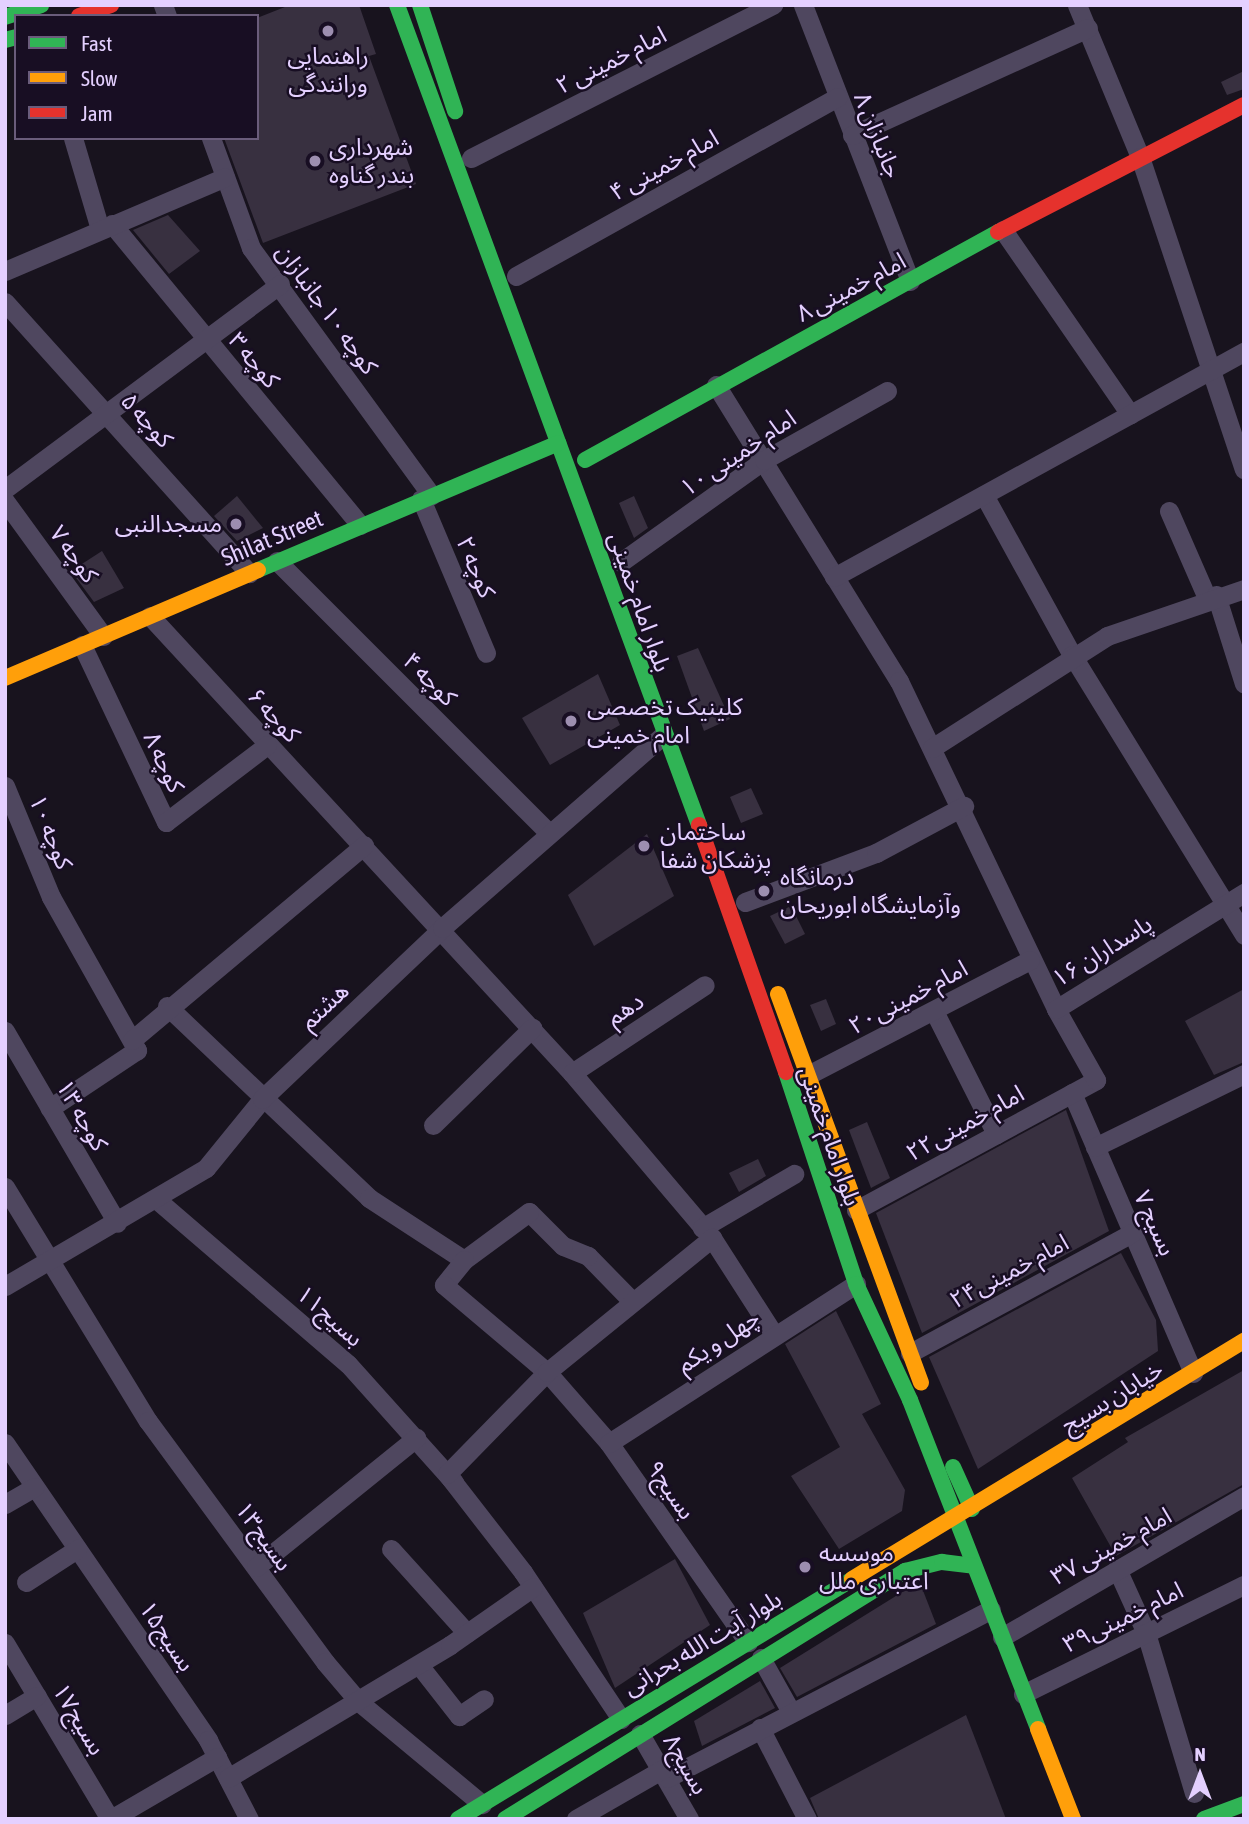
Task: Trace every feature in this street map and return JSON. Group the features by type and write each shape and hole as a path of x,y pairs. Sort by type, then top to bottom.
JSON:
{"main road":[{"path":"85,14 111,5"},
{"name":"بلوار امام خمینی","path":"397,5 662,736 747,955 856,1284 910,1400 938,1482 974,1566 1073,1819"},
{"name":"بلوار امام خمینی","path":"420,5 471,158 585,460 856,1210 909,1353 972,1509"},
{"path":"5,17 37,6"},
{"path":"430,95 448,90"},
{"name":"امام خمینی ۸","path":"585,460 716,385 1003,230 1244,105"},
{"name":"Shilat Street","path":"5,678 558,443"},
{"path":"845,1253 869,1244"},
{"name":"خیابان بسیج","path":"972,1509 1004,1492 1244,1341"},
{"path":"921,1536 937,1513 938,1482"},
{"path":"974,1566 984,1526 1004,1492"},
{"name":"بلوار آیت الله بحرانی","path":"458,1819 921,1536 972,1509"},
{"name":"بلوار آیت الله بحرانی","path":"505,1819 905,1571 942,1562 974,1566"},
{"path":"836,1588 854,1590 848,1605"},
{"path":"1204,1819 1244,1804"}],"street":[{"name":"امام خمینی ۲","path":"471,158 773,5"},
{"name":"جانبازان ۸","path":"803,5 910,281"},
{"path":"1077,5 1140,157 1244,469"},
{"path":"852,135 1088,28"},
{"name":"امام خمینی ۴","path":"516,276 837,97"},
{"path":"74,140 106,227"},
{"name":"کوچه ۱۰ جانبازان","path":"212,140 251,248 280,284 426,497"},
{"path":"5,271 225,177"},
{"name":"کوچه ۳","path":"106,227 206,340 360,525"},
{"path":"1003,230 1130,414"},
{"path":"5,489 280,284"},
{"name":"کوچه ۵","path":"5,302 108,412 249,573"},
{"path":"834,577 1244,352"},
{"path":"716,385 834,577 964,806 1030,960 1056,1009"},
{"name":"امام خمینی ۱۰","path":"621,562 764,460 887,391"},
{"path":"984,495 1072,654 1244,935"},
{"name":"کوچه ۲","path":"426,497 486,653"},
{"name":"کوچه ۷","path":"5,501 103,636"},
{"path":"1169,511 1211,597 1244,684"},
{"name":"کوچه ۴","path":"277,561 548,832"},
{"path":"932,748 1072,654 1211,597 1244,589"},
{"name":"کوچه ۶","path":"150,616 267,745 364,845 533,1028 707,1233 773,1333"},
{"name":"کوچه ۸","path":"82,645 166,822 267,745"},
{"name":"هشتم","path":"5,1286 117,1223 206,1168 262,1099 442,928 548,832 662,736"},
{"name":"کوچه ۱۰","path":"5,786 51,897 132,1040"},
{"path":"745,902 876,853 964,806"},
{"path":"50,1108 137,1050 132,1040 167,1006 364,845"},
{"name":"پاسداران ۱۶","path":"1097,1080 1056,1009 1244,893"},
{"name":"امام خمینی۲۰","path":"808,1075 1030,960"},
{"name":"دهم","path":"572,1073 705,985"},
{"path":"167,1006 369,1198 464,1260 529,1212 563,1246 588,1256 631,1300"},
{"path":"934,1011 996,1134"},
{"path":"433,1125 533,1028"},
{"name":"کوچه ۱۳","path":"5,1031 117,1223"},
{"path":"1095,1147 1244,1074"},
{"name":"امام خمینی۲۲","path":"856,1210 1097,1080"},
{"name":"بسیج ۷","path":"1072,1093 1193,1373"},
{"path":"452,1479 547,1372 707,1233 794,1174"},
{"name":"بسیج۱۳","path":"5,1187 148,1421 359,1702 482,1804"},
{"name":"بسیج۱۱","path":"156,1199 348,1364 416,1438 452,1479 533,1587 621,1719"},
{"name":"امام خمینی۲۴","path":"909,1353 1132,1233"},
{"name":"بسیج۹","path":"464,1260 444,1285 547,1372 608,1443 748,1642"},
{"name":"چهل و یکم","path":"608,1443 773,1333 856,1284"},
{"path":"257,1567 416,1438"},
{"name":"بسیج۱۵","path":"5,1443 217,1757 249,1819"},
{"path":"5,1504 35,1487"},
{"name":"امام خمینی ۳۷","path":"1002,1637 1117,1569 1126,1570 1244,1496"},
{"path":"26,1582 77,1549"},
{"path":"391,1549 467,1633"},
{"path":"1117,1569 1146,1633 1194,1793"},
{"name":"امام خمینی۳۹","path":"1023,1694 1244,1585"},
{"path":"228,1778 419,1665 533,1587"},
{"path":"576,1819 991,1609"},
{"name":"بسیج۱۷","path":"5,1643 111,1819"},
{"path":"761,1658 790,1710"},
{"path":"419,1665 459,1716 484,1699"},
{"path":"5,1715 37,1696"},
{"path":"760,1728 807,1819"},
{"name":"بسیج۸","path":"640,1734 665,1773 689,1819"},
{"path":"111,1819 217,1757"}],"building":[{"name":"شهرداری بندر گناوه","path":"290,5 359,5 376,54 369,56 416,184 263,243 225,140 259,140 259,17"},
{"path":"1244,71 1244,89 1227,95 1221,82"},
{"path":"168,215 200,251 169,274 133,230"},
{"name":"مسجدالنبی","path":"237,496 263,528 237,541 214,516"},
{"path":"634,496 648,528 634,538 619,503"},
{"path":"102,551 124,588 94,602 71,571"},
{"path":"698,648 730,719 704,731 677,656"},
{"name":"کلینیک تخصصی امام خمینی","path":"598,674 620,725 550,765 522,718"},
{"path":"751,788 763,814 741,823 730,797"},
{"path":"647,834 674,896 594,946 568,895"},
{"path":"791,906 805,934 785,944 770,916"},
{"path":"1244,989 1244,1062 1214,1075 1185,1021"},
{"path":"826,999 836,1024 821,1031 810,1005"},
{"path":"1066,1110 1109,1231 922,1333 876,1213"},
{"path":"867,1122 890,1178 871,1188 849,1130"},
{"path":"758,1159 766,1176 739,1192 729,1173"},
{"path":"1121,1253 1156,1320 1158,1351 978,1469 929,1357"},
{"path":"836,1311 881,1404 862,1414 905,1490 902,1511 839,1549 791,1476 840,1447 785,1344"},
{"path":"1244,1370 1244,1484 1116,1556 1072,1478 1128,1442 1125,1438"},
{"path":"675,1559 710,1625 615,1688 583,1613"},
{"path":"912,1586 922,1588 936,1624 797,1697 780,1668"},
{"path":"760,1681 775,1708 702,1746 694,1721"},
{"path":"966,1715 1006,1819 819,1819 810,1798"}],"traffic: fast":[{"path":"5,17 41,5"},
{"path":"397,5 699,825"},
{"path":"420,5 455,111"},
{"path":"5,40 14,38"},
{"path":"585,460 998,232"},
{"path":"258,570 558,443"},
{"path":"786,1072 856,1284 910,1400 1038,1729"},
{"path":"953,1467 972,1509"},
{"path":"505,1819 905,1571 942,1562 974,1566"},
{"path":"458,1819 852,1579"},
{"path":"1204,1819 1244,1804"}],"traffic: slow":[{"path":"5,678 258,570"},
{"path":"778,994 921,1383"},
{"path":"852,1579 1244,1341"},
{"path":"1038,1729 1073,1819"}],"traffic: jam":[{"path":"85,14 111,5"},
{"path":"998,232 1244,105"},
{"path":"699,825 786,1072"}],"place":[{"name":"راهنمایی ورانندگی","path":"328,31"},
{"name":"شهرداری بندر گناوه","path":"315,161"},
{"name":"مسجدالنبی","path":"236,524"},
{"name":"کلینیک تخصصی امام خمینی","path":"571,721"},
{"name":"ساختمان پزشکان شفا","path":"644,846"},
{"name":"درمانگاه وآزمایشگاه ابوریحان","path":"764,891"},
{"name":"موسسه اعتباری ملل","path":"805,1567"}]}
